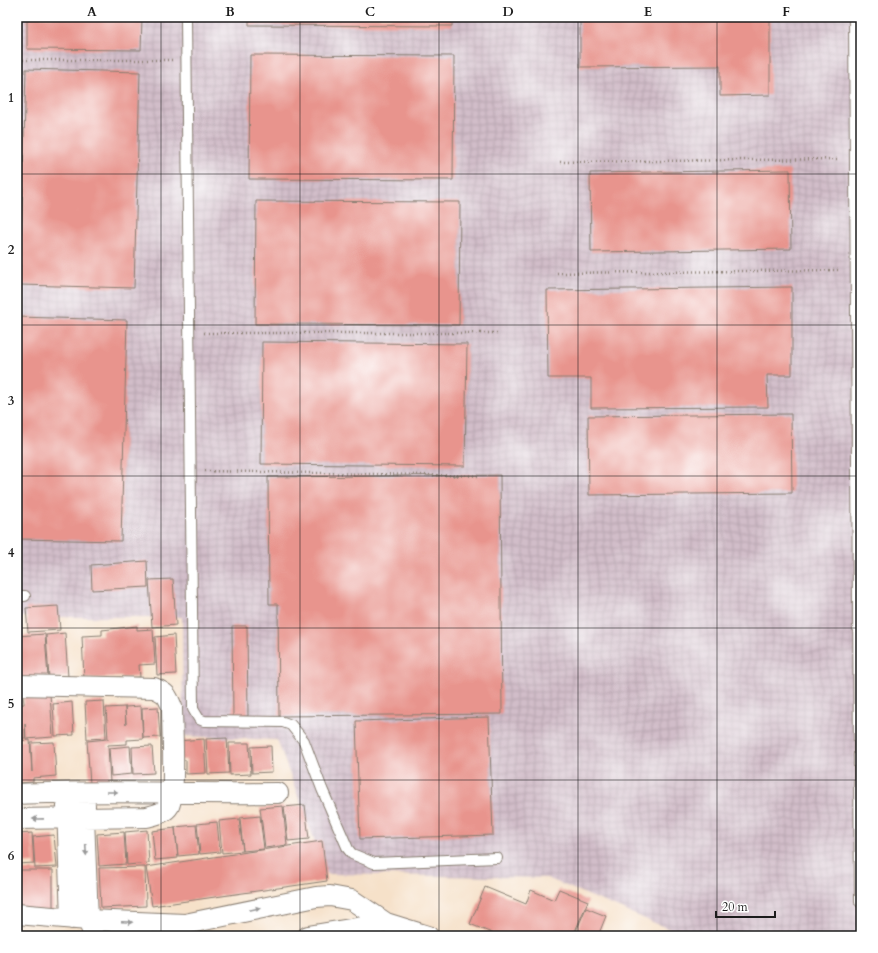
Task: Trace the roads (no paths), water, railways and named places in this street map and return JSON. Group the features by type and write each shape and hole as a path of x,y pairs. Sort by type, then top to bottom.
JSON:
{"street":[{"path":"17,685 154,688 164,692 172,707 172,792 169,806 165,811 147,817 17,819"},
{"path":"17,794 172,792 208,794 278,793"},
{"path":"76,793 76,818 84,925"},
{"path":"17,914 84,925 186,930 316,897 330,896 352,900 386,922 428,936"},
{"path":"308,936 386,922"}],"lane":[{"path":"186,17 193,709 199,719 204,721 283,722 291,725 304,741 322,788 348,849 352,854 374,863 497,858"},
{"path":"854,17 860,902"}]}
